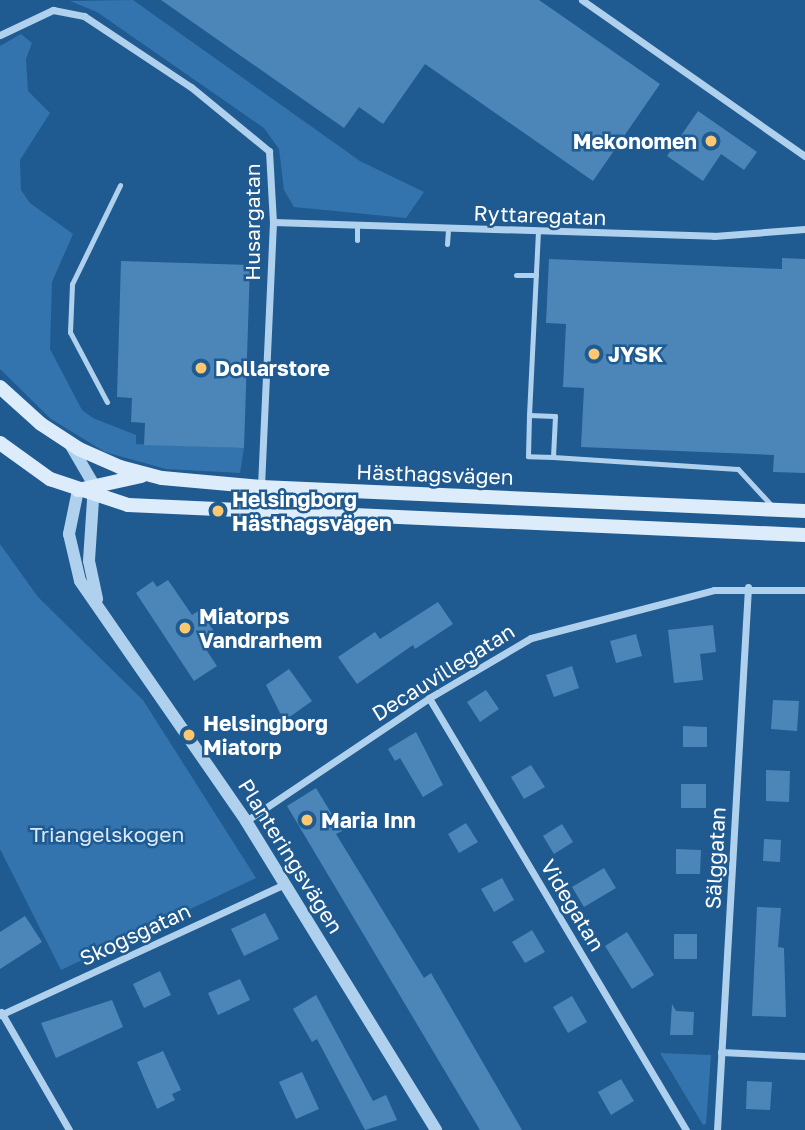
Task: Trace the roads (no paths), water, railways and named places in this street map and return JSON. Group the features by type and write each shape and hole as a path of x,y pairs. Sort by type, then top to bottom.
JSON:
{"main road":[{"path":"0,387 70,444"},
{"path":"0,443 30,467 78,490 95,491 128,505 805,535"},
{"name":"Hästhagsvägen","path":"70,444 107,463 147,475 261,487 805,511"},
{"path":"95,491 147,475"}],"street":[{"path":"582,0 805,156"},
{"name":"Husargatan","path":"0,35 43,12 69,11 99,25 180,80 242,125 269,151 274,222 261,487"},
{"name":"Ryttaregatan","path":"274,222 538,234 714,236 805,229"},
{"path":"70,444 95,491"},
{"name":"Planteringsvägen","path":"78,490 69,519 71,558 80,581 246,821 436,1130"},
{"name":"Planteringsvägen","path":"95,491 89,561 102,610"},
{"name":"Decauvillegatan","path":"246,821 429,698 531,638 677,598 748,587 805,590"},
{"name":"Sälggatan","path":"717,1130 748,587"},
{"name":"Videgatan","path":"429,698 686,1130"},
{"name":"Skogsgatan","path":"1,1014 285,884"},
{"path":"1,1014 69,1130"},
{"path":"721,1052 805,1056"}],"lane":[{"path":"107,402 69,332 72,284 120,186"},
{"path":"357,226 357,240"},
{"path":"447,244 448,230"},
{"path":"538,234 528,456 738,470 776,509"},
{"path":"516,275 536,275"},
{"path":"529,415 555,416 553,457"}],"place":[{"name":"Mekonomen","path":"711,141"},
{"name":"JYSK","path":"594,354"},
{"name":"Dollarstore","path":"201,368"},
{"name":"Helsingborg Hästhagsvägen","path":"218,511"},
{"name":"Miatorps Vandrarhem","path":"185,628"},
{"name":"Helsingborg Miatorp","path":"189,735"},
{"name":"Maria Inn","path":"307,820"}],"park label":[{"name":"Triangelskogen","path":"107,834"}]}
